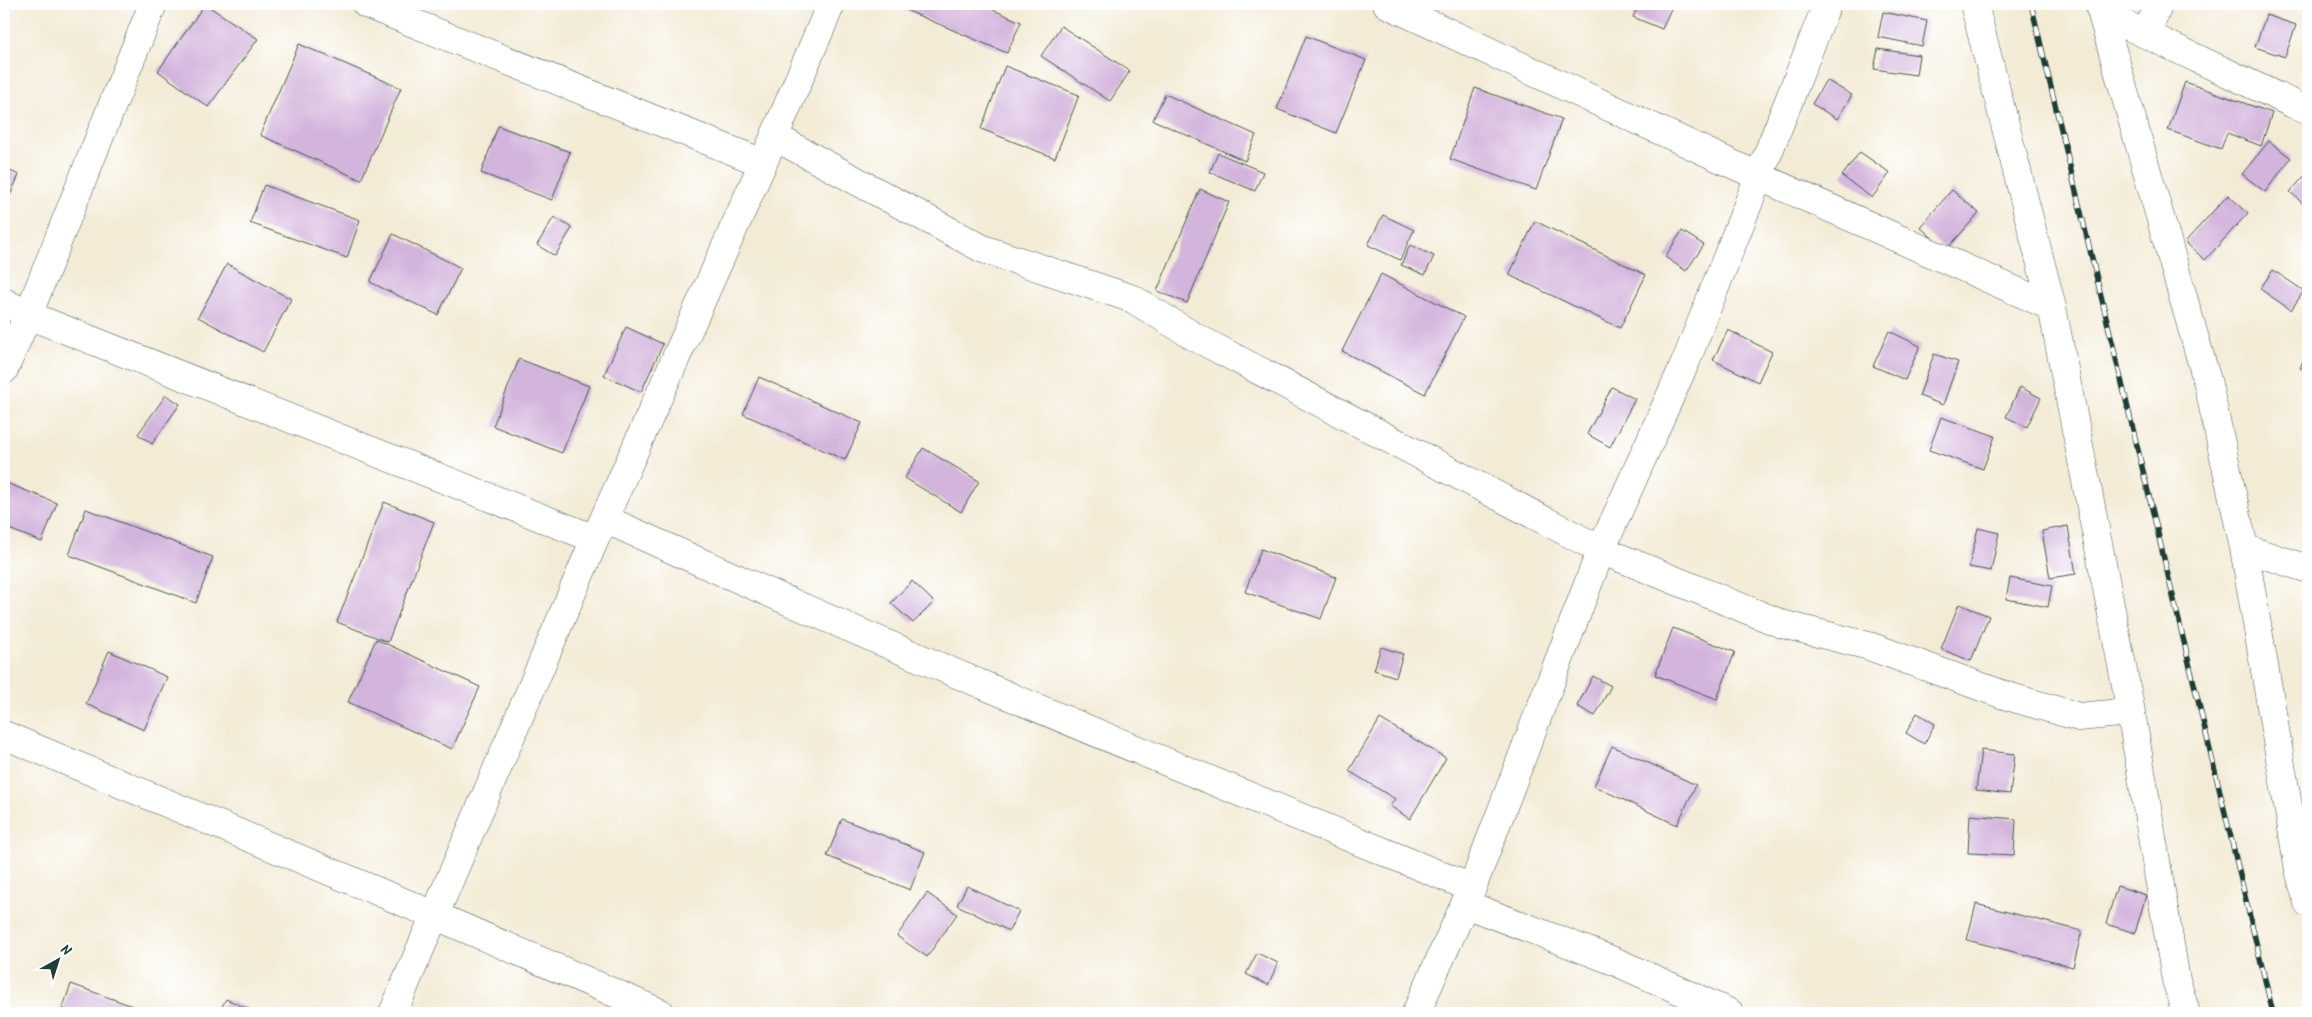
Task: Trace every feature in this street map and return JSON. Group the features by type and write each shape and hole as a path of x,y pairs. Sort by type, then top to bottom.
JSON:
{"street":[{"path":"4,370 153,4"},
{"path":"366,4 763,163"},
{"path":"393,1013 600,529 775,137 831,4"},
{"path":"1387,4 1758,176 2052,307"},
{"path":"1416,1013 1468,896 1601,550 1686,361 1827,4"},
{"path":"1974,4 2052,307 2131,712 2176,980 2186,1013"},
{"path":"2146,34 2159,4"},
{"path":"2101,9 2146,34 2308,111"},
{"path":"2101,9 2208,384 2244,548 2304,872 2308,903"},
{"path":"775,137 983,249 1133,300 1195,337 1601,550 1782,624 1869,646 2004,695 2079,717 2131,712"},
{"path":"4,302 28,315 600,529 783,600 1468,896 1730,1013"},
{"path":"2244,548 2308,569"},
{"path":"4,735 434,915 661,1013"}],"building":[{"path":"205,4 258,39 208,107 158,71"},
{"path":"903,4 980,4 1021,22 1007,53 901,8"},
{"path":"1639,4 1673,4 1662,29 1633,17"},
{"path":"1883,12 1927,21 1922,46 1878,37"},
{"path":"2266,15 2296,25 2285,57 2255,47"},
{"path":"1061,26 1130,71 1110,101 1041,56"},
{"path":"1306,36 1366,60 1336,133 1277,109"},
{"path":"299,44 401,88 361,180 260,135"},
{"path":"1878,49 1919,55 1916,75 1874,69"},
{"path":"1005,66 1079,95 1055,158 981,129"},
{"path":"1826,80 1852,95 1837,119 1812,104"},
{"path":"2185,82 2272,113 2261,146 2227,133 2221,149 2168,130"},
{"path":"1475,88 1562,119 1536,190 1450,159"},
{"path":"1165,94 1256,135 1245,161 1153,120"},
{"path":"498,126 570,152 552,200 481,173"},
{"path":"2269,141 2291,158 2265,192 2242,174"},
{"path":"1860,152 1890,173 1872,198 1842,176"},
{"path":"1218,153 1263,172 1255,191 1210,172"},
{"path":"4,168 19,175 4,209"},
{"path":"2308,172 2308,208 2290,192"},
{"path":"264,185 360,220 347,258 250,223"},
{"path":"1200,189 1229,202 1187,303 1157,291"},
{"path":"1952,190 1979,213 1946,250 1920,227"},
{"path":"2228,195 2248,213 2205,260 2185,242"},
{"path":"1383,215 1414,230 1400,260 1368,245"},
{"path":"554,217 572,228 555,256 537,245"},
{"path":"1535,221 1646,275 1620,328 1509,275"},
{"path":"1682,231 1704,245 1686,271 1665,257"},
{"path":"393,234 461,268 438,315 370,282"},
{"path":"1410,245 1434,256 1425,275 1401,265"},
{"path":"227,264 291,299 263,352 198,317"},
{"path":"2273,270 2304,291 2291,310 2260,289"},
{"path":"1381,274 1464,317 1425,394 1342,351"},
{"path":"626,327 663,344 641,392 604,375"},
{"path":"1728,330 1772,352 1758,382 1713,360"},
{"path":"1889,331 1920,346 1905,380 1873,366"},
{"path":"2308,349 2308,372 2300,368"},
{"path":"1934,354 1958,362 1943,405 1919,396"},
{"path":"519,359 589,386 562,453 493,426"},
{"path":"759,377 862,423 845,460 743,414"},
{"path":"1612,387 1635,399 1610,447 1587,434"},
{"path":"2020,387 2041,398 2027,427 2006,417"},
{"path":"166,395 180,404 152,444 138,434"},
{"path":"1941,417 1995,436 1983,469 1929,450"},
{"path":"923,448 979,481 961,512 905,478"},
{"path":"4,482 57,503 42,542 4,527"},
{"path":"384,502 434,522 388,642 337,622"},
{"path":"86,509 213,557 196,603 69,555"},
{"path":"2068,526 2076,574 2050,578 2042,531"},
{"path":"1978,528 1999,533 1991,571 1969,567"},
{"path":"1261,549 1336,577 1321,619 1245,592"},
{"path":"2010,578 2052,586 2048,607 2006,599"},
{"path":"912,581 934,602 913,623 891,603"},
{"path":"1959,604 1989,616 1971,661 1941,649"},
{"path":"1673,628 1735,652 1717,699 1655,675"},
{"path":"376,639 480,687 452,749 348,702"},
{"path":"1381,647 1403,654 1396,677 1374,670"},
{"path":"109,651 167,677 144,730 86,704"},
{"path":"1593,676 1611,686 1595,716 1577,706"},
{"path":"1917,713 1935,724 1924,744 1906,733"},
{"path":"1380,719 1446,758 1410,819 1390,806 1395,799 1349,771"},
{"path":"1612,746 1696,785 1677,825 1594,786"},
{"path":"1981,750 2015,754 2010,794 1976,790"},
{"path":"1970,815 2016,819 2014,855 1968,853"},
{"path":"842,819 925,852 910,890 827,856"},
{"path":"967,886 1019,911 1009,931 957,905"},
{"path":"2117,886 2146,895 2135,933 2106,924"},
{"path":"927,893 957,914 927,957 897,936"},
{"path":"1976,904 2082,931 2073,967 1967,940"},
{"path":"1257,953 1278,963 1268,985 1246,974"},
{"path":"71,984 152,1013 61,1013"},
{"path":"226,999 258,1013 219,1013"}],"railway":[{"path":"2031,4 2273,1013"}]}
